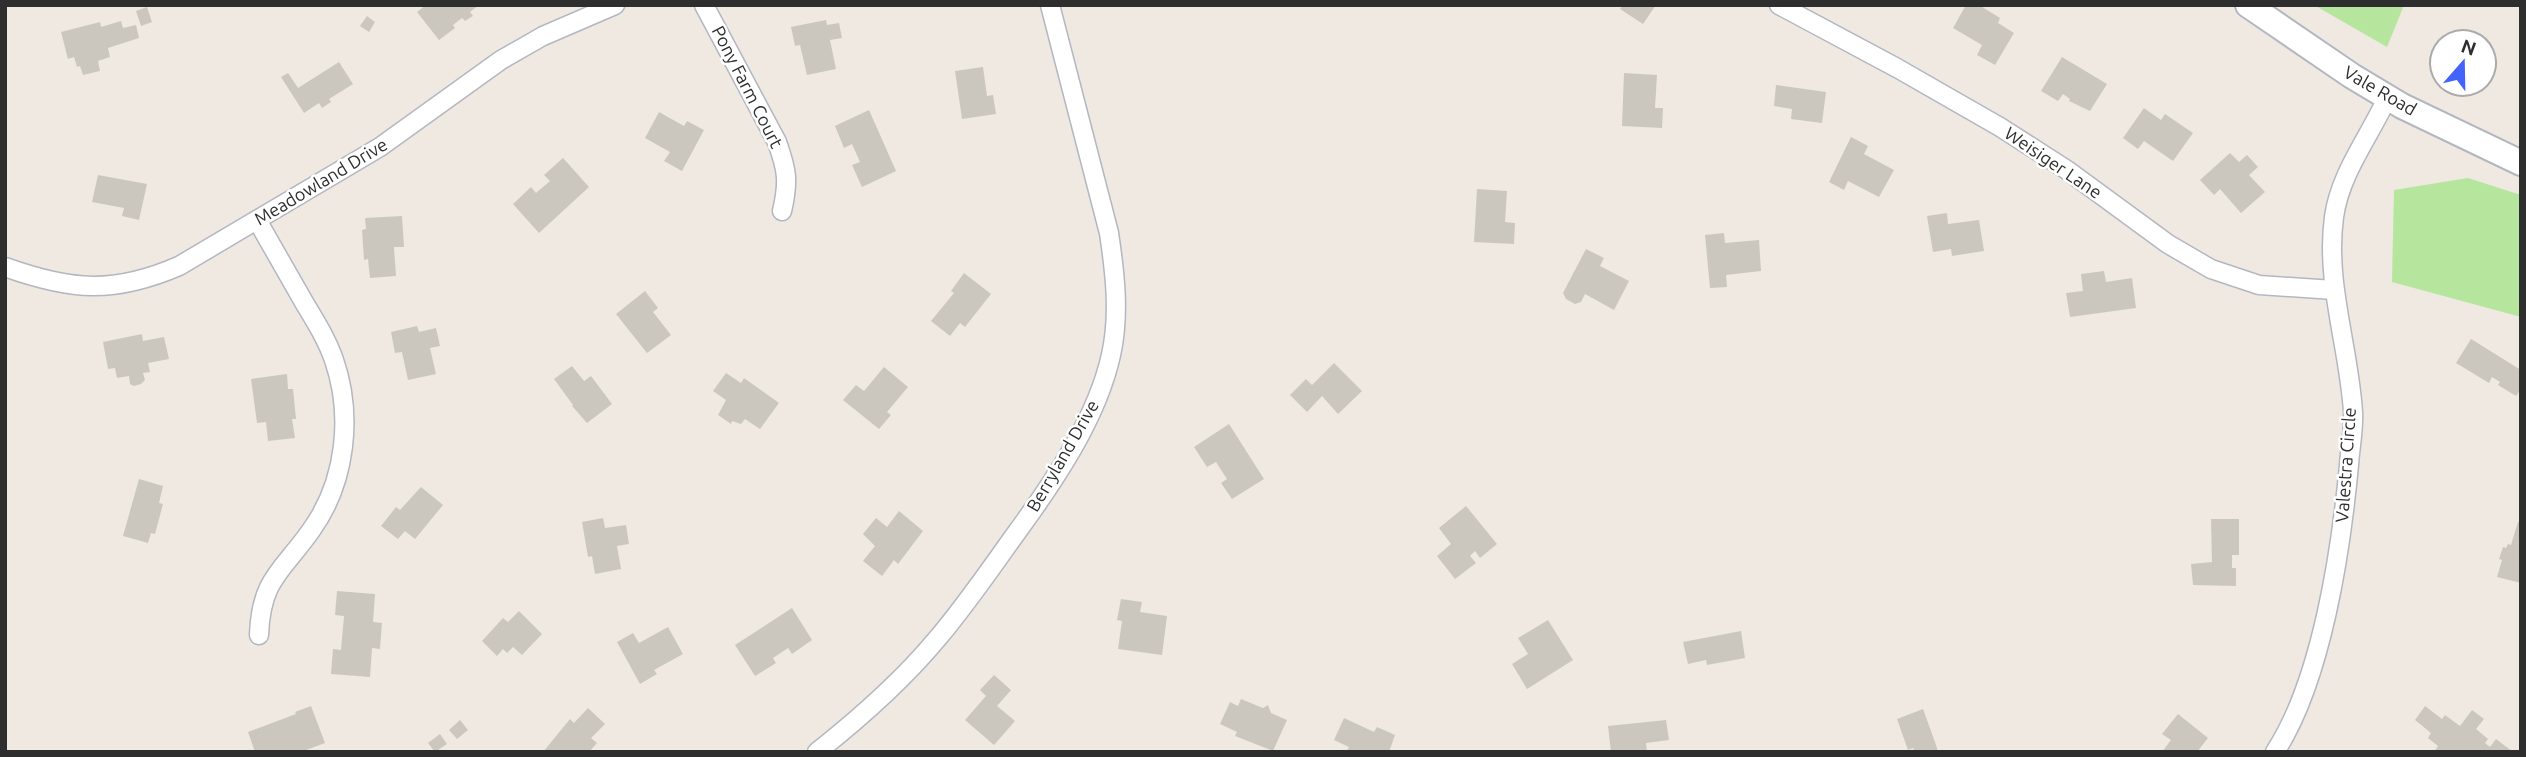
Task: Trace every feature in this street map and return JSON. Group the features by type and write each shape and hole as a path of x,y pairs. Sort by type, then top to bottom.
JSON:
{"main road":[{"name":"Vale Road","path":"2248,5 2352,76 2476,143 2521,163"}],"street":[{"name":"Meadowland Drive","path":"5,267 65,286 94,287 152,277 179,266 380,147 501,60 543,36 615,5"},
{"name":"Pony Farm Court","path":"704,5 777,142 785,164 788,188 782,211"},
{"name":"Berryland Drive","path":"817,752 892,686 935,641 965,604 1045,493 1101,390 1114,338 1114,267 1109,233 1050,5"},
{"name":"Weisiger Lane","path":"1779,5 2000,127 2067,170 2168,244 2211,269 2259,285 2334,290"},
{"name":"Valestra Circle","path":"2275,752 2309,679 2327,608 2340,536 2353,414 2334,290 2334,218 2339,194 2352,164 2388,96"},
{"path":"257,220 325,338 335,361 343,395 345,419 343,454 328,500 313,528 266,589 260,611 259,635"}],"green space":[{"path":"2314,5 2404,5 2387,47"},
{"path":"2468,178 2521,195 2521,317 2392,282 2394,190"}],"building":[{"path":"426,5 479,5 470,12 473,16 465,21 462,18 453,25 455,28 439,40 417,12"},
{"path":"1623,5 1656,5 1643,24 1620,9"},
{"path":"1966,5 1979,5 2000,18 1998,23 2014,33 1995,65 1977,55 1982,45 1953,28"},
{"path":"147,7 152,22 141,26 136,11"},
{"path":"367,16 375,22 369,32 360,26"},
{"path":"826,20 827,25 839,23 842,38 830,40 836,69 807,75 800,45 795,46 791,27"},
{"path":"121,21 123,28 136,25 139,38 108,48 110,57 98,61 100,71 83,75 74,57 68,59 61,32 100,22 101,27"},
{"path":"2062,57 2107,84 2090,111 2069,101 2063,94 2058,101 2041,91"},
{"path":"339,62 353,84 329,99 331,102 322,108 319,103 304,113 281,77 288,73 298,88"},
{"path":"983,67 987,96 993,95 996,114 962,119 955,71"},
{"path":"1624,73 1657,75 1655,108 1663,108 1662,128 1622,126"},
{"path":"1776,85 1826,92 1822,123 1791,119 1792,109 1774,106"},
{"path":"2144,108 2161,120 2165,114 2193,133 2173,161 2144,141 2138,149 2123,138"},
{"path":"869,110 896,171 862,187 852,165 860,162 852,144 844,148 835,126"},
{"path":"659,112 684,126 687,121 704,130 682,171 664,161 670,152 645,138"},
{"path":"1851,137 1868,146 1864,154 1894,170 1879,197 1848,181 1844,190 1829,182"},
{"path":"2230,153 2239,162 2247,155 2258,167 2249,175 2265,192 2241,213 2220,189 2214,195 2200,180"},
{"path":"563,158 589,187 539,233 513,204 531,187 536,193 550,181 544,175"},
{"path":"98,175 147,184 139,220 122,216 124,208 92,202"},
{"path":"1477,189 1507,191 1505,222 1515,223 1514,244 1474,242"},
{"path":"1947,213 1948,224 1979,220 1984,251 1952,256 1951,249 1933,252 1927,216"},
{"path":"402,216 404,247 394,247 396,276 370,278 368,259 364,260 362,230 366,229 365,218"},
{"path":"1724,233 1725,243 1759,240 1761,271 1726,275 1727,287 1710,288 1705,235"},
{"path":"1586,249 1604,258 1600,266 1629,281 1614,310 1585,294 1581,302 1575,304 1566,299 1563,293"},
{"path":"2104,271 2106,282 2132,278 2136,308 2070,317 2066,293 2083,291 2081,274"},
{"path":"964,273 991,294 965,327 960,323 950,336 931,321 954,293 951,291"},
{"path":"645,291 658,308 653,312 671,335 647,353 616,314"},
{"path":"417,326 419,332 436,328 440,346 430,348 436,374 408,380 402,352 395,353 391,332"},
{"path":"142,334 143,341 164,337 169,359 148,363 150,372 143,373 145,380 134,386 130,384 129,376 117,378 115,368 108,369 103,342"},
{"path":"2471,339 2521,370 2521,389 2516,396 2498,385 2500,382 2492,377 2489,383 2456,363"},
{"path":"1334,363 1362,391 1338,414 1322,396 1307,412 1290,395 1306,379 1312,385"},
{"path":"572,366 584,381 591,376 612,404 587,423 554,379"},
{"path":"884,367 908,387 887,412 891,415 879,429 843,400 856,385 864,391"},
{"path":"726,373 741,383 744,378 779,403 760,429 745,419 741,424 732,421 731,424 718,415 726,400 713,391"},
{"path":"287,374 288,389 293,389 296,419 292,419 295,438 268,441 266,422 257,423 251,379"},
{"path":"1229,424 1264,479 1232,499 1221,483 1227,479 1216,462 1207,467 1194,447"},
{"path":"139,479 163,486 159,503 163,504 155,534 151,533 148,543 123,536"},
{"path":"421,487 443,505 415,539 405,531 398,539 381,526 396,507 400,510"},
{"path":"1466,506 1497,544 1480,558 1475,551 1470,556 1476,563 1455,579 1437,556 1451,544 1439,528"},
{"path":"899,511 923,531 898,564 894,560 882,576 863,561 875,546 863,534 876,518 887,527"},
{"path":"603,518 605,528 626,525 629,544 617,546 621,569 595,574 592,556 588,557 582,522"},
{"path":"2211,519 2239,519 2239,555 2232,555 2232,568 2236,568 2236,586 2193,585 2191,564 2212,562"},
{"path":"2518,522 2521,523 2521,583 2497,577 2503,547 2511,545"},
{"path":"337,591 375,594 373,622 382,623 380,649 372,648 370,677 331,674 333,649 341,650 344,616 335,615"},
{"path":"1121,599 1142,602 1140,612 1167,616 1162,655 1118,649 1122,621 1117,620"},
{"path":"792,608 812,640 792,654 788,648 773,658 776,663 755,676 735,645"},
{"path":"519,611 542,634 522,655 513,647 507,653 503,649 497,656 482,641 503,618 508,622"},
{"path":"1548,620 1573,660 1527,689 1512,664 1528,654 1518,638"},
{"path":"668,627 683,654 654,670 657,674 640,684 617,642 633,633 639,643"},
{"path":"1741,631 1745,658 1707,665 1706,660 1688,664 1683,642"},
{"path":"994,675 1011,690 997,706 1015,721 994,745 965,720 986,696 980,690"},
{"path":"1241,699 1263,708 1268,705 1271,713 1287,720 1273,751 1235,736 1237,732 1220,724 1230,702 1238,706"},
{"path":"311,706 325,743 301,752 255,752 248,732"},
{"path":"2425,706 2442,719 2445,715 2460,726 2472,710 2484,719 2476,729 2488,739 2485,743 2490,747 2496,739 2513,752 2434,752 2438,746 2428,738 2431,733 2415,720"},
{"path":"588,708 605,724 591,738 597,743 589,752 543,752 570,719 574,723"},
{"path":"1923,709 1938,752 1915,752 1913,748 1908,750 1897,719"},
{"path":"2178,714 2208,738 2197,752 2162,752 2171,740 2162,734"},
{"path":"1344,718 1374,732 1377,727 1395,735 1389,752 1347,751 1349,747 1334,740"},
{"path":"460,720 468,730 457,739 449,730"},
{"path":"1666,720 1669,740 1646,743 1647,752 1611,752 1608,726"},
{"path":"440,734 447,744 435,752 428,743"}]}
